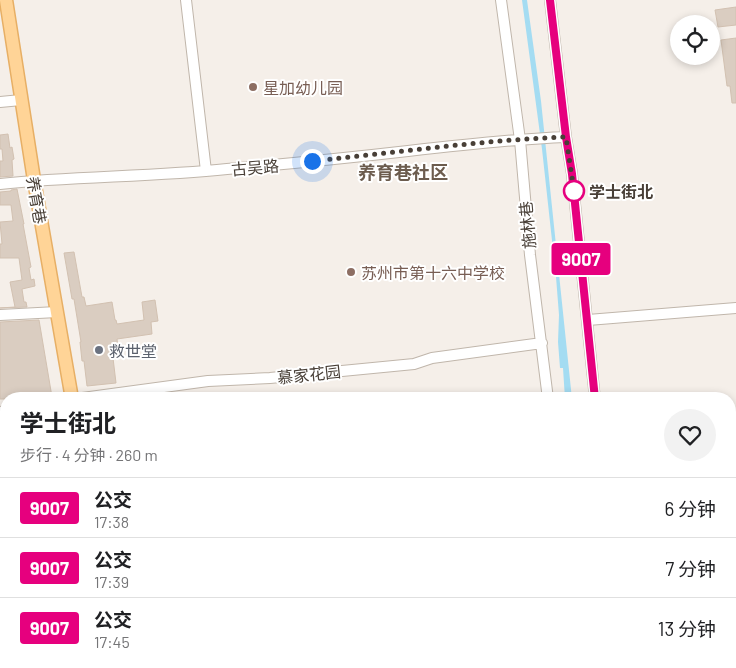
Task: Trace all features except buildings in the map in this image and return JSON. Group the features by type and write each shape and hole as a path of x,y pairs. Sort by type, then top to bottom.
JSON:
{"main road":[{"name":"养育巷","path":"6,0 34,180 72,392"}],"street":[{"path":"186,0 206,172"},
{"name":"施林巷","path":"501,0 520,140 531,260 547,392"},
{"path":"550,0 561,138 572,174 594,392"},
{"path":"0,102 21,100"},
{"name":"古吴路","path":"0,184 34,180 206,172 520,140 561,138"},
{"path":"588,320 736,308"},
{"path":"0,315 57,312"},
{"name":"慕家花园","path":"126,392 208,381 270,378 414,364 432,358 542,343"}],"water":[{"path":"522,0 527,0 541,101 571,392 565,392 563,368 560,368 556,277 542,149"}],"bus line":[{"name":"9007","path":"550,0 572,174 594,392"}],"place":[{"name":"星加幼儿园","path":"253,87"},
{"name":"学士街北","path":"574,191"},
{"name":"苏州市第十六中学校","path":"351,272"},
{"name":"救世堂","path":"99,350"}],"district":[{"name":"养育巷社区","path":"403,172"}],"route":[{"path":"312,161 480,143 566,137 574,191"}]}
